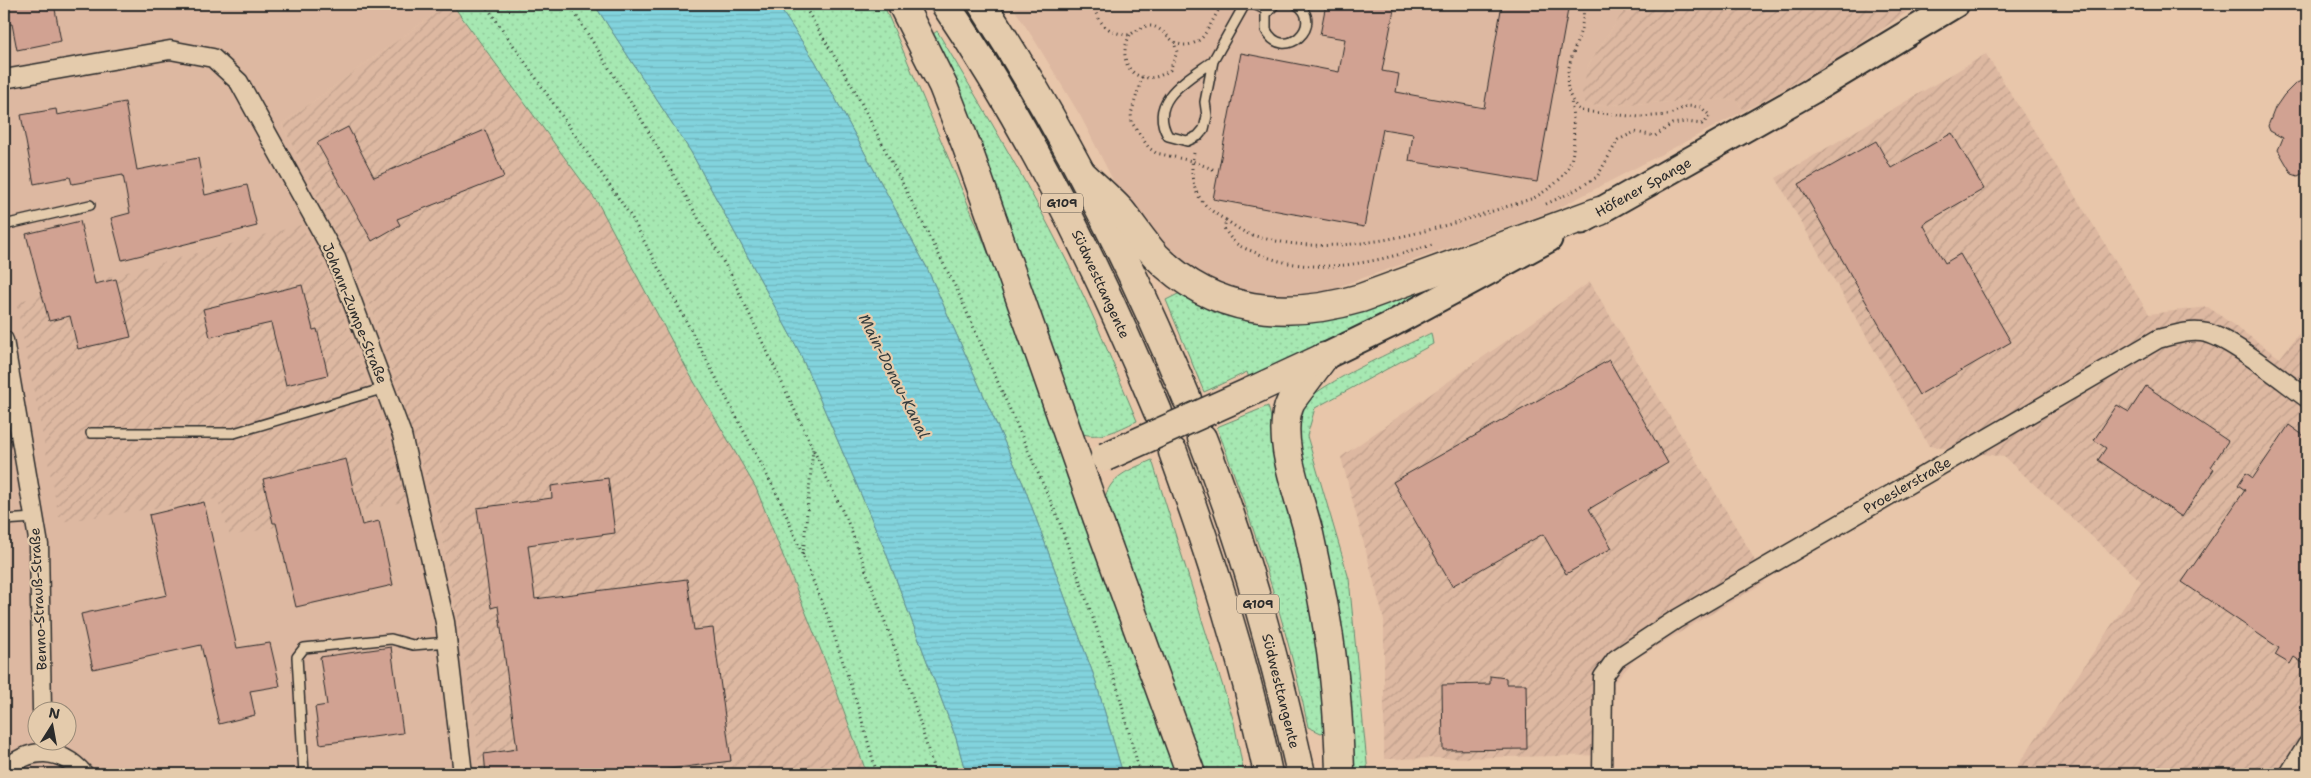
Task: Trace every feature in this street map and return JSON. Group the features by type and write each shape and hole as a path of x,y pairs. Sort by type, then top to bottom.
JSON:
{"highway":[{"path":"902,4 943,86 967,147 1080,468 1191,774"},
{"name":"Südwesttangente","path":"945,4 1002,96 1069,217 1120,320 1158,412"},
{"name":"G109","path":"982,4 1034,88 1082,174 1135,280 1186,399"},
{"path":"1082,174 1121,212 1137,235 1178,275 1218,298 1250,308 1267,310 1305,310 1361,298 1600,211"},
{"path":"1080,468 1324,357"},
{"path":"1324,357 1287,408 1285,426 1288,452 1308,532 1326,621 1335,686 1340,774"},
{"name":"Südwesttangente","path":"1202,438 1227,505 1258,604 1282,692 1301,774"},
{"name":"G109","path":"1174,452 1224,601 1243,667 1268,774"}],"main road":[{"name":"Höfener Spange","path":"1324,357 1400,319 1600,211 1812,90 1956,4"}],"street":[{"name":"Johann-Zumpe-Straße","path":"4,79 170,50 213,58 239,82 336,258 402,435 446,622 462,774"},
{"name":"Proeslerstraße","path":"1602,774 1602,676 1616,659 1675,620 2158,339 2184,333 2207,333 2232,345 2307,398"},
{"name":"Benno-Strauß-Straße","path":"4,340 38,545 42,700"},
{"path":"2289,774 2307,745"},
{"path":"4,771 13,762 37,750"},
{"path":"49,750 73,762 84,774"}],"lane":[{"path":"1213,62 1169,96 1162,110 1161,120 1168,136 1187,140 1198,136 1204,129 1206,116 1205,102 1213,62 1245,4"},
{"path":"1254,4 1268,11"},
{"path":"1275,4 1268,11 1265,22 1267,32 1275,40 1290,42 1302,36 1306,27 1306,14 1296,4"},
{"path":"4,225 90,204"},
{"path":"91,433 234,433 384,388"},
{"path":"4,520 34,518"},
{"path":"304,774 297,657 304,648 391,639 413,645 448,642"}],"path":[{"path":"485,4 632,218 780,500 828,617 859,710 877,774"},
{"path":"569,4 643,122 731,275 849,525 910,689 935,774"},
{"path":"803,4 854,89 957,290 1058,518 1118,690 1140,774"},
{"path":"1094,4 1102,26 1114,34 1130,35"},
{"path":"1174,42 1195,44 1204,36 1222,4"},
{"path":"1198,136 1192,161 1193,184 1199,198 1210,212 1247,233 1278,240 1307,245 1343,246 1390,239 1534,198 1553,186 1569,166 1573,140 1570,96 1567,84 1572,53 1583,20 1583,4"},
{"path":"1149,26 1159,28 1168,33 1174,42 1177,52 1170,70 1152,79 1142,78 1127,65 1124,55 1125,44 1130,35 1138,29 1149,26"},
{"path":"1142,78 1131,114 1132,123 1149,148 1156,153 1192,161 1215,170"},
{"path":"1543,206 1597,177 1618,140 1635,132 1655,136 1672,124 1686,122 1702,124 1710,116 1701,107 1687,106 1668,115 1659,116 1640,117 1592,113 1581,111 1570,96"},
{"path":"1226,220 1224,228 1233,243 1279,262 1307,267 1354,264 1398,256 1434,245"},
{"path":"803,556 813,448"}],"shaded area":[{"path":"4,4 448,4 282,124 372,308 439,517 476,728 479,774 4,774"},
{"path":"448,4 452,4 598,203 756,488 830,673 867,774 479,774 476,728 439,517 372,308 282,124"},
{"path":"1011,4 1628,4 1588,66 1586,106 1736,99 1744,111 1553,211 1343,285 1321,301 1232,294 1167,256 1117,188 1081,117"},
{"path":"1628,4 1919,4 1833,62 1744,111 1736,99 1586,106 1582,92 1588,66"},
{"path":"1986,54 2149,314 2208,307 2280,358 2307,323 2307,774 2012,774 2141,581 2004,457 1929,446 1776,178"},
{"path":"301,225 327,271 409,501 230,536 217,499 60,522 16,302"},
{"path":"1590,282 1750,551 1765,582 1635,659 1614,683 1611,755 1384,759 1384,620 1341,457"}],"green space":[{"path":"452,4 594,4 691,152 799,351 885,550 956,738 966,774 867,774 830,673 756,488 689,373 598,203"},
{"path":"777,4 882,4 885,8 981,235 1060,436 1176,774 1123,774 1095,679 1024,486 926,266 815,61"},
{"path":"937,31 1041,211 1079,285 1137,421 1102,435 1079,433 927,39"},
{"path":"1413,287 1418,296 1308,352 1249,378 1247,372 1204,392 1166,300 1182,292 1216,307"},
{"path":"1431,333 1433,344 1315,408 1307,436 1349,579 1368,774 1347,774 1298,459 1299,412 1307,400 1339,379"},
{"path":"1268,406 1308,564 1327,731 1321,733 1308,727 1290,650 1268,575 1217,427"},
{"path":"1152,460 1234,722 1244,774 1200,774 1104,501 1107,492 1116,479 1122,474"}],"water":[{"name":"Main-Donau-Kanal","path":"594,4 777,4 815,61 926,266 1024,486 1095,679 1123,774 966,774 956,738 885,550 799,351 691,152"}],"building":[{"path":"4,4 54,4 61,41 17,50 12,24 4,25"},
{"path":"1326,4 1395,4 1382,71 1399,74 1396,92 1484,108 1502,4 1569,4 1537,182 1409,161 1413,134 1383,129 1364,227 1213,199 1241,53 1339,72 1345,39 1320,35"},
{"path":"2307,78 2307,171 2298,176 2292,174 2278,150 2283,138 2270,131 2268,126 2275,108 2284,95 2295,84"},
{"path":"125,102 137,170 198,158 205,195 247,185 257,226 122,260 111,218 130,213 123,175 72,184 70,177 34,184 21,115 56,109 57,115"},
{"path":"348,127 374,177 485,130 504,177 397,219 400,225 372,241 317,143"},
{"path":"1952,133 1984,189 1923,224 1945,263 1960,254 2011,342 1919,395 1799,184 1876,141 1891,168"},
{"path":"80,221 95,284 116,279 131,337 78,349 70,316 49,321 26,234"},
{"path":"302,285 313,330 317,329 328,375 286,385 271,323 210,337 203,309"},
{"path":"1609,360 1668,463 1589,509 1612,548 1566,574 1543,534 1452,586 1393,482"},
{"path":"2146,386 2228,441 2211,467 2214,469 2182,517 2098,460 2106,448 2094,440 2117,405 2129,412"},
{"path":"2289,425 2307,438 2307,666 2294,657 2290,664 2275,655 2279,648 2182,582 2245,490 2238,485 2246,473 2253,478"},
{"path":"346,459 362,525 379,521 393,585 296,607 276,523 273,523 263,479"},
{"path":"608,478 615,533 528,545 535,599 687,579 694,630 713,628 731,761 631,774 486,774 484,754 517,749 498,606 491,608 477,508 552,498 551,486"},
{"path":"204,502 237,648 270,643 280,686 250,691 255,715 219,724 201,645 93,669 81,614 167,595 149,515"},
{"path":"391,647 403,733 320,744 315,707 327,705 320,657"},
{"path":"1490,676 1506,678 1506,684 1526,684 1527,749 1443,750 1442,685 1490,684"}]}
